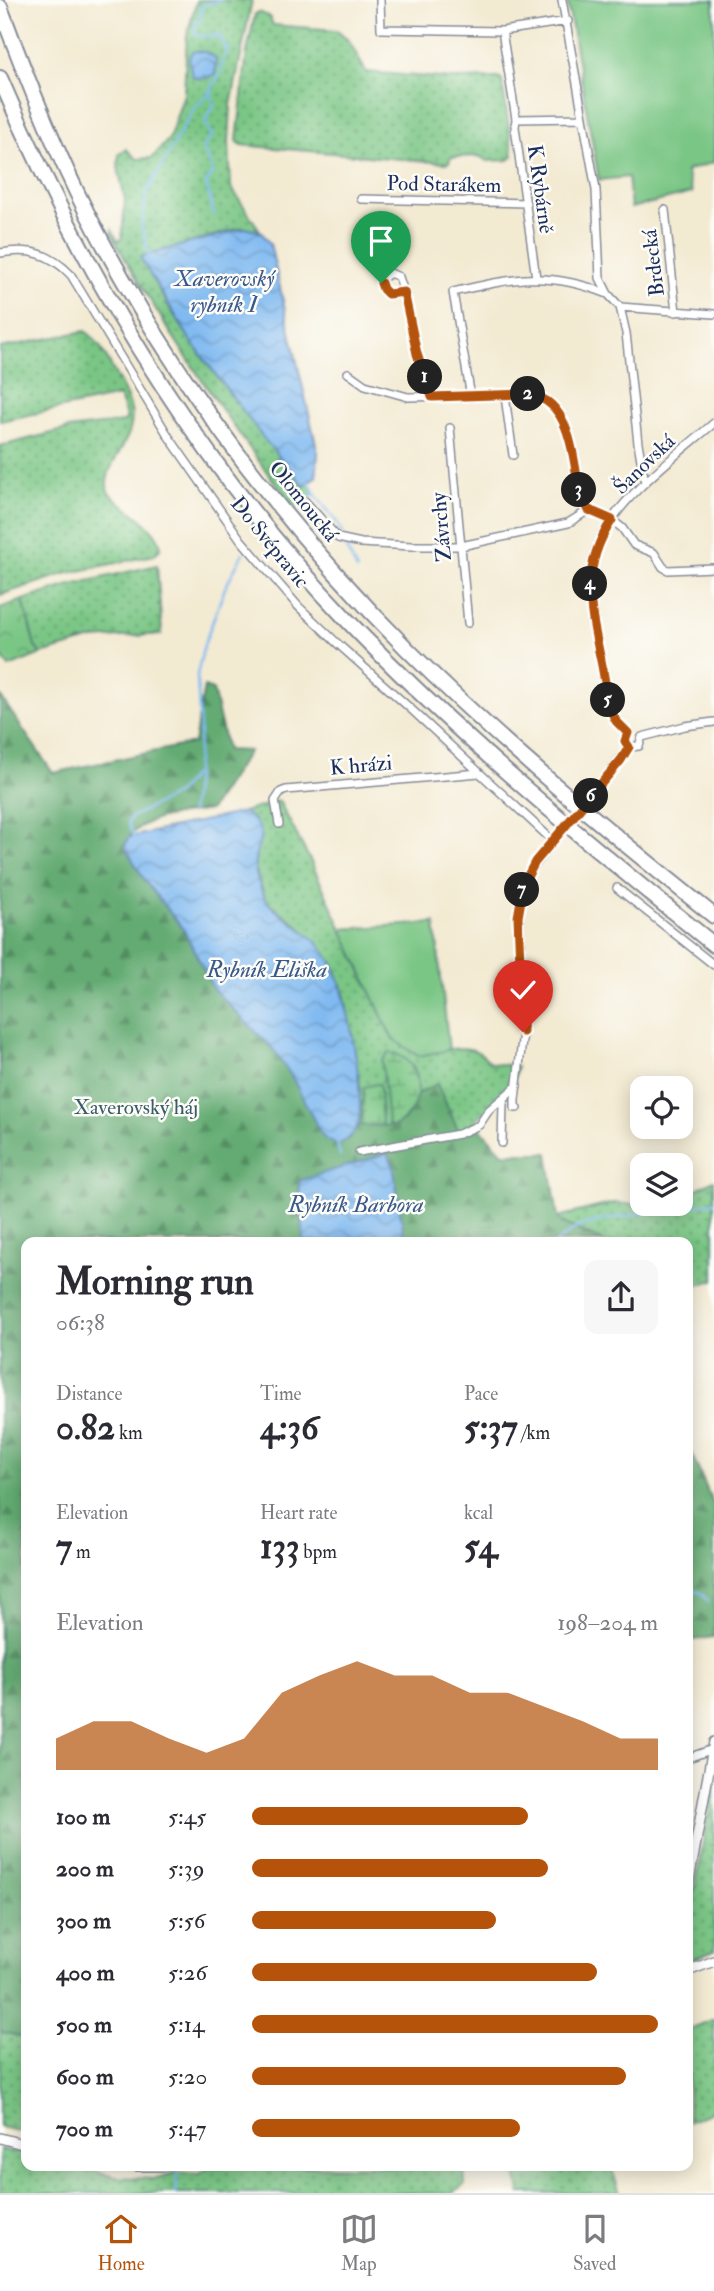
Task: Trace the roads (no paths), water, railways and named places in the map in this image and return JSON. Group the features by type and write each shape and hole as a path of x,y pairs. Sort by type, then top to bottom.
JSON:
{"highway":[{"name":"Olomoucká","path":"0,6 50,136 89,216 160,339 209,413 269,492 360,599 444,685 553,783 714,916"},
{"path":"0,78 29,146 70,229 140,352 190,426 267,527 345,618 472,742 602,855 714,945"}],"street":[{"path":"380,0 381,29 502,31 568,21"},
{"path":"562,0 568,21 596,190 600,278 608,294 620,307 626,333 645,483"},
{"name":"K Rybárně","path":"502,31 536,278"},
{"path":"516,119 582,118"},
{"name":"Pod Starákem","path":"361,199 526,203"},
{"name":"Brdecká","path":"665,210 676,312"},
{"name":"Do Svépravic","path":"0,253 24,250 43,253 71,275 169,437 241,540 318,625 479,773 555,838"},
{"path":"471,397 453,292 536,278 582,284 608,294"},
{"path":"404,292 417,354 432,397"},
{"path":"620,307 714,314"},
{"path":"348,373 365,385 408,397 534,394 543,398 555,409 564,423 582,502 589,510 612,520 622,528 634,545 654,553 668,570 714,568"},
{"path":"505,396 513,455"},
{"name":"Šanovská","path":"628,733 616,721 610,709 590,605 590,576 597,544 612,520 645,483 714,423"},
{"name":"Závrchy","path":"450,428 468,623"},
{"path":"305,501 338,538 365,543 461,546 568,523 589,510"},
{"path":"642,737 714,722"},
{"path":"629,747 625,741 628,733 637,732 642,737"},
{"path":"517,1108 514,1105 523,1032 519,905 524,883 555,838 629,747 639,746 642,737"},
{"name":"K hrázi","path":"279,824 275,802 281,792 286,790 479,773"},
{"path":"617,888 714,965"},
{"path":"359,1152 458,1134 479,1125 489,1110 517,1085"},
{"path":"502,1143 503,1103 507,1094"},
{"path":"693,1756 713,1746"},
{"path":"693,1858 713,1746"},
{"path":"693,1969 714,1961"},
{"path":"0,2138 21,2144"}],"water":[{"path":"196,51 216,58 215,75 200,79 192,76 189,60 191,53"},
{"name":"Xaverovský rybník I","path":"246,228 261,232 270,244 318,453 316,477 304,486 264,439 191,341 141,259 143,256"},
{"name":"Rybník Eliška","path":"243,812 253,820 261,833 255,868 265,898 275,910 321,947 333,965 344,997 354,1045 359,1113 356,1130 338,1145 326,1140 320,1132 292,1077 273,1049 214,990 184,930 147,884 125,847 128,838 134,836"},
{"name":"Rybník Barbora","path":"387,1153 393,1164 404,1237 304,1237 299,1181"}],"waterway":[{"path":"214,215 206,183 213,172 203,147 212,136 205,120 214,106 211,90 228,51 218,34 211,37 195,35 195,23 201,19 201,6 221,0"},
{"path":"149,254 142,228 146,194 194,108 211,92"},
{"path":"308,497 315,494 309,482"},
{"path":"315,494 343,534"},
{"path":"343,542 357,570"},
{"path":"191,813 200,731 197,675 204,645 225,588 243,553"},
{"path":"135,839 128,823 131,817 177,794 194,774"},
{"path":"337,1142 340,1156"},
{"path":"564,1237 576,1228 601,1220 714,1202"},
{"path":"693,1591 701,1593 708,1601"},
{"path":"175,2193 178,2172"}],"park label":[{"name":"Xaverovský háj","path":"136,1107"}]}
